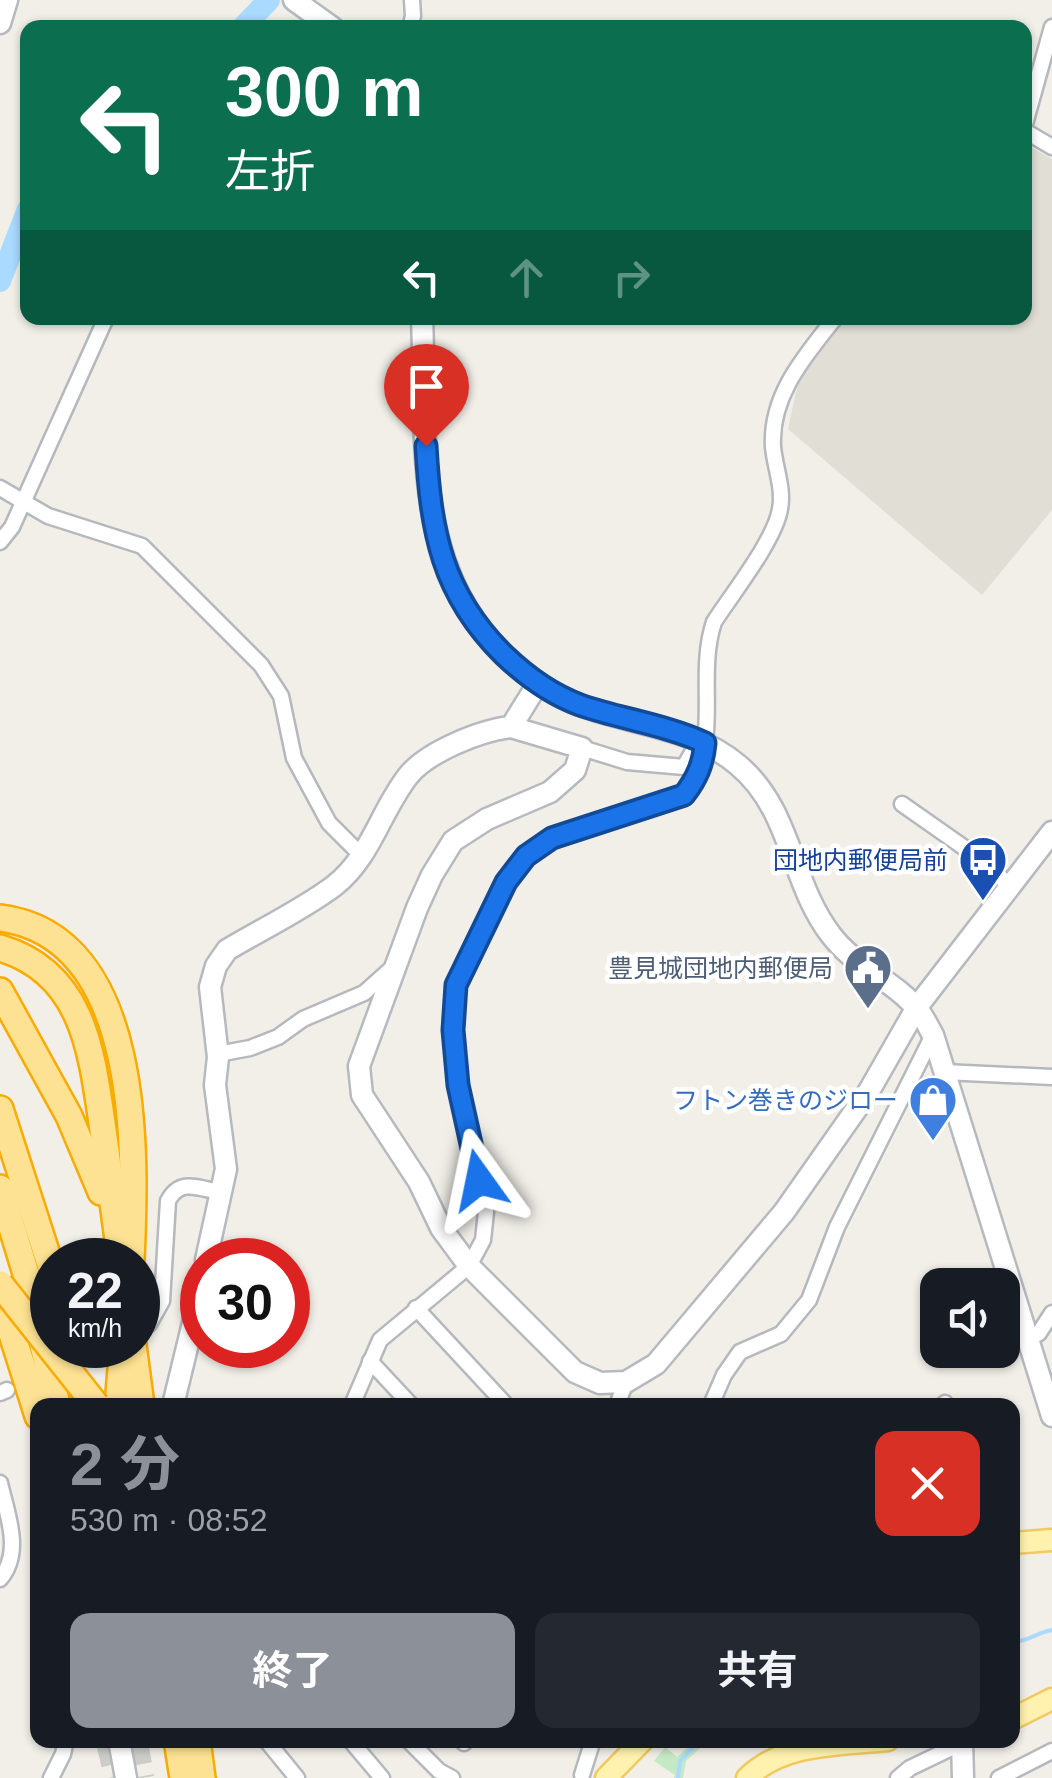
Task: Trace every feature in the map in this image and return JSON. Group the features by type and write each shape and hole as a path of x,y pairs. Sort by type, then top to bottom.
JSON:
{"highway":[{"path":"0,918 39,929 71,952 107,1009 121,1060 132,1134 132,1238"},
{"path":"6,949 37,963 50,974 74,1008 90,1050 117,1238"},
{"path":"0,992 86,1152 114,1238"},
{"path":"0,1108 42,1238"},
{"path":"0,1188 27,1277 55,1398"},
{"path":"0,1284 30,1315"},
{"path":"0,1296 32,1398"},
{"path":"0,1306 30,1327"},
{"path":"68,1368 79,1398"},
{"path":"74,1368 92,1398"},
{"path":"119,1398 121,1368"},
{"path":"136,1368 140,1398"},
{"path":"178,1748 183,1778"},
{"path":"198,1748 202,1778"}],"main road":[{"path":"1020,1542 1052,1540"},
{"path":"1020,1715 1050,1705"},
{"path":"606,1778 635,1748"},
{"path":"747,1778 767,1762 812,1748"}],"street":[{"path":"0,23 7,0"},
{"path":"300,4 322,20"},
{"path":"1032,101 1052,28"},
{"path":"0,542 22,503 103,325"},
{"path":"422,325 429,491 439,549 460,600 474,621 537,685 738,764 775,808 814,911 853,959 917,1008 932,1035 1052,1416"},
{"path":"355,1398 380,1340 468,1266 483,1240 486,1212 458,1085 453,1030 456,985 506,882 526,856 552,838 684,795 699,771 699,747 708,708 709,636 780,512 773,442 783,392 793,372 830,325"},
{"path":"0,488 48,516 142,546 261,665 281,696 294,758 329,822 362,857"},
{"path":"511,726 537,685"},
{"path":"210,1238 226,1169 210,987 216,966 227,950 334,886 362,857 407,777 421,763 486,730 511,726 654,766 684,767 699,747"},
{"path":"582,748 575,770 550,792 488,819 452,840 432,875 359,1066 362,1096 468,1266 574,1372 600,1383 626,1382 656,1364 784,1212 869,1091 917,1008 1052,832"},
{"path":"902,804 980,858 1010,886"},
{"path":"218,1054 278,1037 303,1019 364,993 400,961"},
{"path":"714,1398 740,1352 781,1334 808,1300 836,1227 932,1035"},
{"path":"944,1072 1052,1077"},
{"path":"160,1305 168,1201 174,1190 183,1185 219,1192"},
{"path":"416,1308 500,1398"},
{"path":"1029,1339 1039,1334 1052,1313"},
{"path":"370,1361 404,1398"},
{"path":"174,1398 181,1368"},
{"path":"620,1398 626,1382"},
{"path":"0,1483 13,1544 7,1571 0,1579"},
{"path":"51,1778 64,1748"},
{"path":"120,1748 126,1778"},
{"path":"273,1748 298,1778"},
{"path":"357,1748 382,1778"},
{"path":"416,1748 452,1778"},
{"path":"582,1775 590,1748"},
{"path":"908,1775 952,1748"},
{"path":"962,1748 963,1778"},
{"path":"999,1778 1052,1752"}],"shaded area":[{"path":"1032,148 1052,159 1052,510 982,595 788,429 799,378 840,325 1032,325"}],"green space":[{"path":"664,1748 677,1757 687,1748 700,1748 686,1761 683,1778 674,1778 654,1761"}],"waterway":[{"path":"250,20 269,0"},
{"path":"0,281 20,230"},
{"path":"1020,1640 1052,1630"},
{"path":"678,1778 680,1761 692,1748"}],"tunnel":[{"path":"110,1748 117,1778"},
{"path":"136,1748 142,1778"}],"place":[{"name":"団地内郵便局前","path":"983,902"},
{"name":"豊見城団地内郵便局","path":"868,1010"},
{"name":"フトン巻きのジロー","path":"933,1142"}],"route":[{"path":"426,446 433,520 447,575 491,642 537,685 558,695 705,743 703,761 684,795 552,838 526,856 506,882 456,985 453,1030 458,1085 479,1180"}]}
